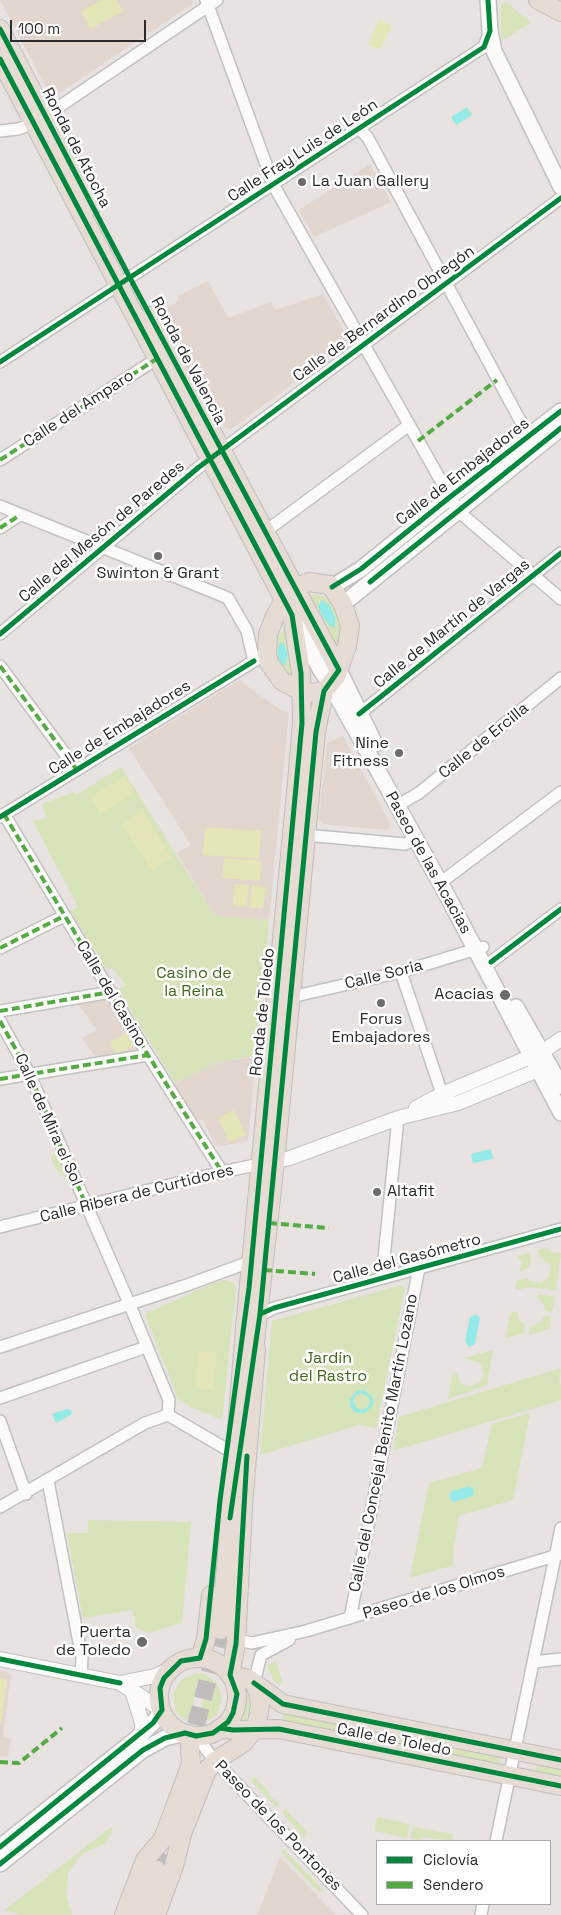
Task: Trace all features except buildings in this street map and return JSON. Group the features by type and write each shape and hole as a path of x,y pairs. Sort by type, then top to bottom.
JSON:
{"main road":[{"path":"488,0 490,31 494,51 561,188"},
{"path":"538,0 561,12"},
{"name":"Ronda de Atocha","path":"0,29 41,120 125,281"},
{"name":"Ronda de Atocha","path":"0,58 41,120"},
{"name":"Ronda de Valencia","path":"125,281 158,358 216,454 266,531 291,601 302,695"},
{"name":"Ronda de Valencia","path":"125,281 291,601"},
{"name":"Calle de Embajadores","path":"332,587 361,570 450,497 561,411"},
{"name":"Calle de Embajadores","path":"343,604 561,428"},
{"path":"331,682 312,693 302,695 282,681 269,663 260,657 268,634 291,601 309,582 332,587"},
{"name":"Ronda de Toledo","path":"228,1633 230,1518 245,1327 252,1261 268,1163 290,997 316,732 331,682 347,646 350,626 343,604 332,587"},
{"name":"Paseo de las Acacias","path":"291,601 340,703 414,840 444,881"},
{"name":"Paseo de las Acacias","path":"291,601 320,669 360,714 537,1060 561,1086"},
{"name":"Ronda de Toledo","path":"230,1518 260,1314 268,1163 298,771 302,695"},
{"name":"Paseo de las Acacias","path":"480,949 491,962 561,1113"},
{"path":"230,1675 236,1644 228,1633 260,1314"},
{"path":"200,1658 206,1639 220,1500 245,1327"},
{"path":"0,1864 143,1750 165,1738 190,1734 204,1735 220,1728 230,1717 236,1704 235,1684 222,1666 212,1660 200,1658 181,1661 170,1669 160,1688 162,1710 171,1724 190,1734"},
{"name":"Calle de Toledo","path":"230,1675 249,1679 283,1704 515,1749 561,1760"},
{"path":"156,1915 207,1770 215,1761 243,1743 256,1728 260,1706 259,1694 254,1683"},
{"path":"0,1847 142,1734 162,1710"},
{"name":"Calle de Toledo","path":"220,1728 233,1730 279,1729 561,1786"},
{"path":"124,1915 145,1860 163,1840 191,1764 190,1734"}],"street":[{"path":"0,131 18,129 41,120 210,2 274,186 458,511 561,599"},
{"name":"Calle Fray Luis de León","path":"0,362 274,186 484,47 490,31"},
{"path":"360,129 368,138 529,437 530,453"},
{"name":"Calle de Bernardino Obregón","path":"216,454 561,198"},
{"name":"Calle del Amparo","path":"0,460 158,358"},
{"path":"266,531 409,425"},
{"name":"Calle del Mesón de Paredes","path":"0,634 216,454"},
{"path":"0,506 228,598 260,657"},
{"path":"0,528 20,515"},
{"name":"Calle de Martín de Vargas","path":"360,714 561,553"},
{"path":"247,631 268,634"},
{"name":"Calle de Embajadores","path":"1,816 260,657"},
{"path":"0,666 77,770"},
{"name":"Calle de Ercilla","path":"405,801 419,793 561,678"},
{"path":"340,703 360,714"},
{"path":"444,881 561,792"},
{"name":"Calle del Casino","path":"1,816 222,1172"},
{"path":"305,835 405,844 414,840"},
{"path":"491,962 561,909"},
{"path":"0,948 64,916"},
{"name":"Calle Soria","path":"290,997 401,972 480,949"},
{"path":"401,972 442,1094 458,1103"},
{"path":"0,1011 111,992"},
{"name":"Calle de Mira el Sol","path":"0,1021 29,1073 129,1303 169,1400 168,1415"},
{"path":"268,1163 398,1118 458,1103 537,1060 561,1038"},
{"path":"0,1079 148,1055"},
{"path":"398,1118 442,1094 537,1060"},
{"path":"382,1278 398,1118"},
{"name":"Calle Ribera de Curtidores","path":"0,1227 87,1207 222,1172 268,1163"},
{"name":"Calle del Gasómetro","path":"245,1327 260,1314 561,1229"},
{"path":"0,1347 187,1285 252,1261"},
{"name":"Calle del Concejal Benito Martín Lozano","path":"350,1618 419,1268"},
{"path":"0,1398 146,1347"},
{"path":"0,1507 26,1494 145,1423 168,1415 228,1450"},
{"path":"0,1421 26,1494"},
{"path":"48,1481 82,1658 81,1675"},
{"path":"496,1840 533,1662 558,1554 561,1528"},
{"name":"Paseo de los Olmos","path":"228,1633 242,1641 252,1643 306,1631 558,1554"},
{"name":"Paseo de los Olmos","path":"254,1683 261,1655 306,1631"},
{"path":"0,1659 120,1683 162,1710"},
{"path":"533,1662 561,1659"},
{"path":"120,1683 155,1676 170,1669"},
{"path":"132,1691 142,1722 142,1734"},
{"name":"Paseo de los Pontones","path":"190,1734 362,1915"}],"shaded area":[{"path":"0,0 193,0 192,4 55,96 50,95"},
{"path":"370,164 391,202 314,237 299,210"},
{"path":"208,281 228,318 271,302 275,310 323,294 348,339 347,344 231,429 225,428 163,310 179,301 177,297"},
{"path":"239,680 278,708 289,713 269,920 215,916 177,853 191,845 129,748"},
{"path":"343,736 391,825 388,830 322,824 319,820 327,743"},
{"path":"110,997 139,1047 138,1052 96,1058 82,1038 97,1030 77,1003"},
{"path":"256,1057 248,1141 216,1147 203,1120 195,1123 172,1085 221,1061"},
{"path":"0,1670 11,1674 3,1736 11,1738 8,1757 0,1756"},
{"path":"280,1857 336,1915 257,1915"}],"green space":[{"path":"102,0 117,0 123,12 90,29 81,11"},
{"path":"506,2 531,23 501,41 501,4"},
{"path":"379,19 392,26 380,50 368,44"},
{"path":"317,594 326,598 336,610 341,630 336,649 307,596"},
{"path":"285,630 288,638 294,679 286,675 276,661 276,640"},
{"name":"Casino de la Reina","path":"121,767 215,916 269,920 256,1056 221,1061 175,1083 118,990 126,985 112,968 107,970 70,911 78,907 33,821 47,818 42,804 74,792 76,795"},
{"path":"124,776 135,792 101,814 90,798"},
{"path":"142,811 172,858 151,871 122,824"},
{"path":"205,827 261,831 259,859 203,855"},
{"path":"224,858 261,861 260,881 222,878"},
{"path":"235,884 249,885 247,907 233,906"},
{"path":"252,885 266,887 263,909 249,907"},
{"path":"129,1031 137,1045 115,1054 110,1042"},
{"path":"234,1110 246,1135 229,1142 218,1118"},
{"path":"58,1153 72,1185 55,1168 51,1156"},
{"path":"547,1247 550,1252 561,1253 556,1291 530,1287 515,1290 517,1281 527,1278 533,1282 541,1283 549,1277 551,1268 549,1263 540,1258 538,1250"},
{"path":"530,1252 531,1262 528,1268 519,1272 522,1262 516,1257"},
{"path":"224,1280 233,1282 236,1287 222,1420 191,1407 178,1398 145,1314"},
{"name":"Jardín del Rastro","path":"402,1285 405,1288 376,1428 359,1425 260,1455 272,1321"},
{"path":"538,1294 555,1297 552,1312 545,1311 544,1304 537,1298"},
{"path":"511,1311 517,1312 519,1320 525,1325 524,1333 505,1339"},
{"path":"545,1315 551,1317 549,1329 529,1335 531,1326 540,1323"},
{"path":"493,1350 487,1385 448,1399 453,1372 456,1372 460,1382 466,1386 473,1386 482,1380 484,1373 480,1363 464,1358"},
{"path":"198,1351 217,1353 213,1390 195,1388"},
{"path":"558,1369 561,1370 559,1382 561,1385 561,1400 393,1451 399,1417"},
{"path":"530,1413 513,1500 459,1516 453,1552 454,1565 410,1578 429,1483 482,1468 492,1424"},
{"path":"88,1520 191,1522 182,1623 147,1633 136,1627 133,1610 83,1618 67,1533 88,1533"},
{"path":"276,1661 282,1685 274,1682 267,1665"},
{"path":"196,1673 204,1674 217,1683 222,1699 217,1714 211,1719 195,1723 180,1716 175,1710 173,1693 181,1680","holes":["200,1680 206,1683 202,1706 197,1718 191,1715 197,1681"]},
{"path":"0,1678 7,1679 1,1726 0,1725"},
{"path":"247,1694 251,1696 250,1707 245,1722 242,1723 240,1719"},
{"path":"284,1712 498,1756 501,1761 495,1764 282,1720"},
{"path":"537,1764 561,1769 561,1778 535,1772"},
{"path":"255,1777 270,1793 268,1795 280,1804 276,1807 251,1781"},
{"path":"285,1809 308,1833 304,1837 282,1813"},
{"path":"377,1817 409,1824 407,1838 374,1831"},
{"path":"111,1827 113,1829 107,1843 83,1853 68,1873 66,1895 72,1915 21,1915 5,1910"},
{"path":"413,1827 453,1834 452,1840 421,1837 420,1840 410,1838"},
{"path":"283,1849 324,1890 320,1893 282,1853"}],"water":[{"path":"467,107 472,115 456,125 451,117"},
{"path":"322,600 329,605 335,616 335,627 330,626 322,616 318,606"},
{"path":"281,642 284,644 288,654 285,666 278,657 278,647"},
{"path":"491,1149 493,1159 473,1163 471,1154"},
{"path":"476,1314 480,1318 475,1344 469,1347 465,1341 470,1317"},
{"path":"364,1390 373,1398 373,1405 365,1413 357,1413 351,1408 350,1400 356,1391","holes":["361,1393 369,1397 370,1403 367,1408 362,1410 356,1408 353,1400 356,1395"]},
{"path":"67,1409 72,1411 71,1415 56,1423 52,1414"},
{"path":"470,1486 474,1490 473,1496 453,1502 450,1500 450,1492"}],"tunnel":[{"path":"189,1751 221,1630"},
{"path":"157,1870 167,1832"}],"marked path":[{"path":"0,460 158,358"},
{"path":"418,441 497,380"},
{"path":"0,528 20,515"},
{"path":"0,666 77,770"},
{"path":"4,814 148,1055 222,1172"},
{"path":"0,948 64,916"},
{"path":"0,1011 111,992"},
{"path":"0,1021 29,1073 87,1207"},
{"path":"0,1079 148,1055"},
{"path":"269,1223 329,1228"},
{"path":"264,1270 315,1274"},
{"path":"0,1762 19,1763 62,1728"}],"cycle path":[{"path":"0,362 484,47 490,31 488,0"},
{"path":"0,29 339,670 324,691 316,732 260,1314 230,1518"},
{"path":"0,59 292,615 301,673 302,723 249,1288 220,1500 206,1639 200,1658 181,1661 164,1678 160,1688 162,1710 153,1723 0,1847"},
{"path":"0,634 199,467 561,198"},
{"path":"332,587 361,569 561,411"},
{"path":"370,582 561,428"},
{"path":"359,714 561,553"},
{"path":"0,817 254,661"},
{"path":"491,962 561,909"},
{"path":"260,1314 274,1308 561,1229"},
{"path":"0,1864 143,1750 165,1738 185,1733 196,1736 213,1733 228,1722 233,1713 237,1694 230,1675 236,1644 247,1456"},
{"path":"0,1659 120,1683"},
{"path":"254,1683 283,1704 561,1760"},
{"path":"220,1728 233,1730 279,1729 561,1786"}],"place":[{"name":"La Juan Gallery","path":"302,182"},
{"name":"Swinton & Grant","path":"158,556"},
{"name":"Nine Fitness","path":"399,753"},
{"name":"Acacias","path":"505,995"},
{"name":"Forus Embajadores","path":"381,1003"},
{"name":"Altafit","path":"377,1192"},
{"name":"Puerta de Toledo","path":"142,1642"}]}
